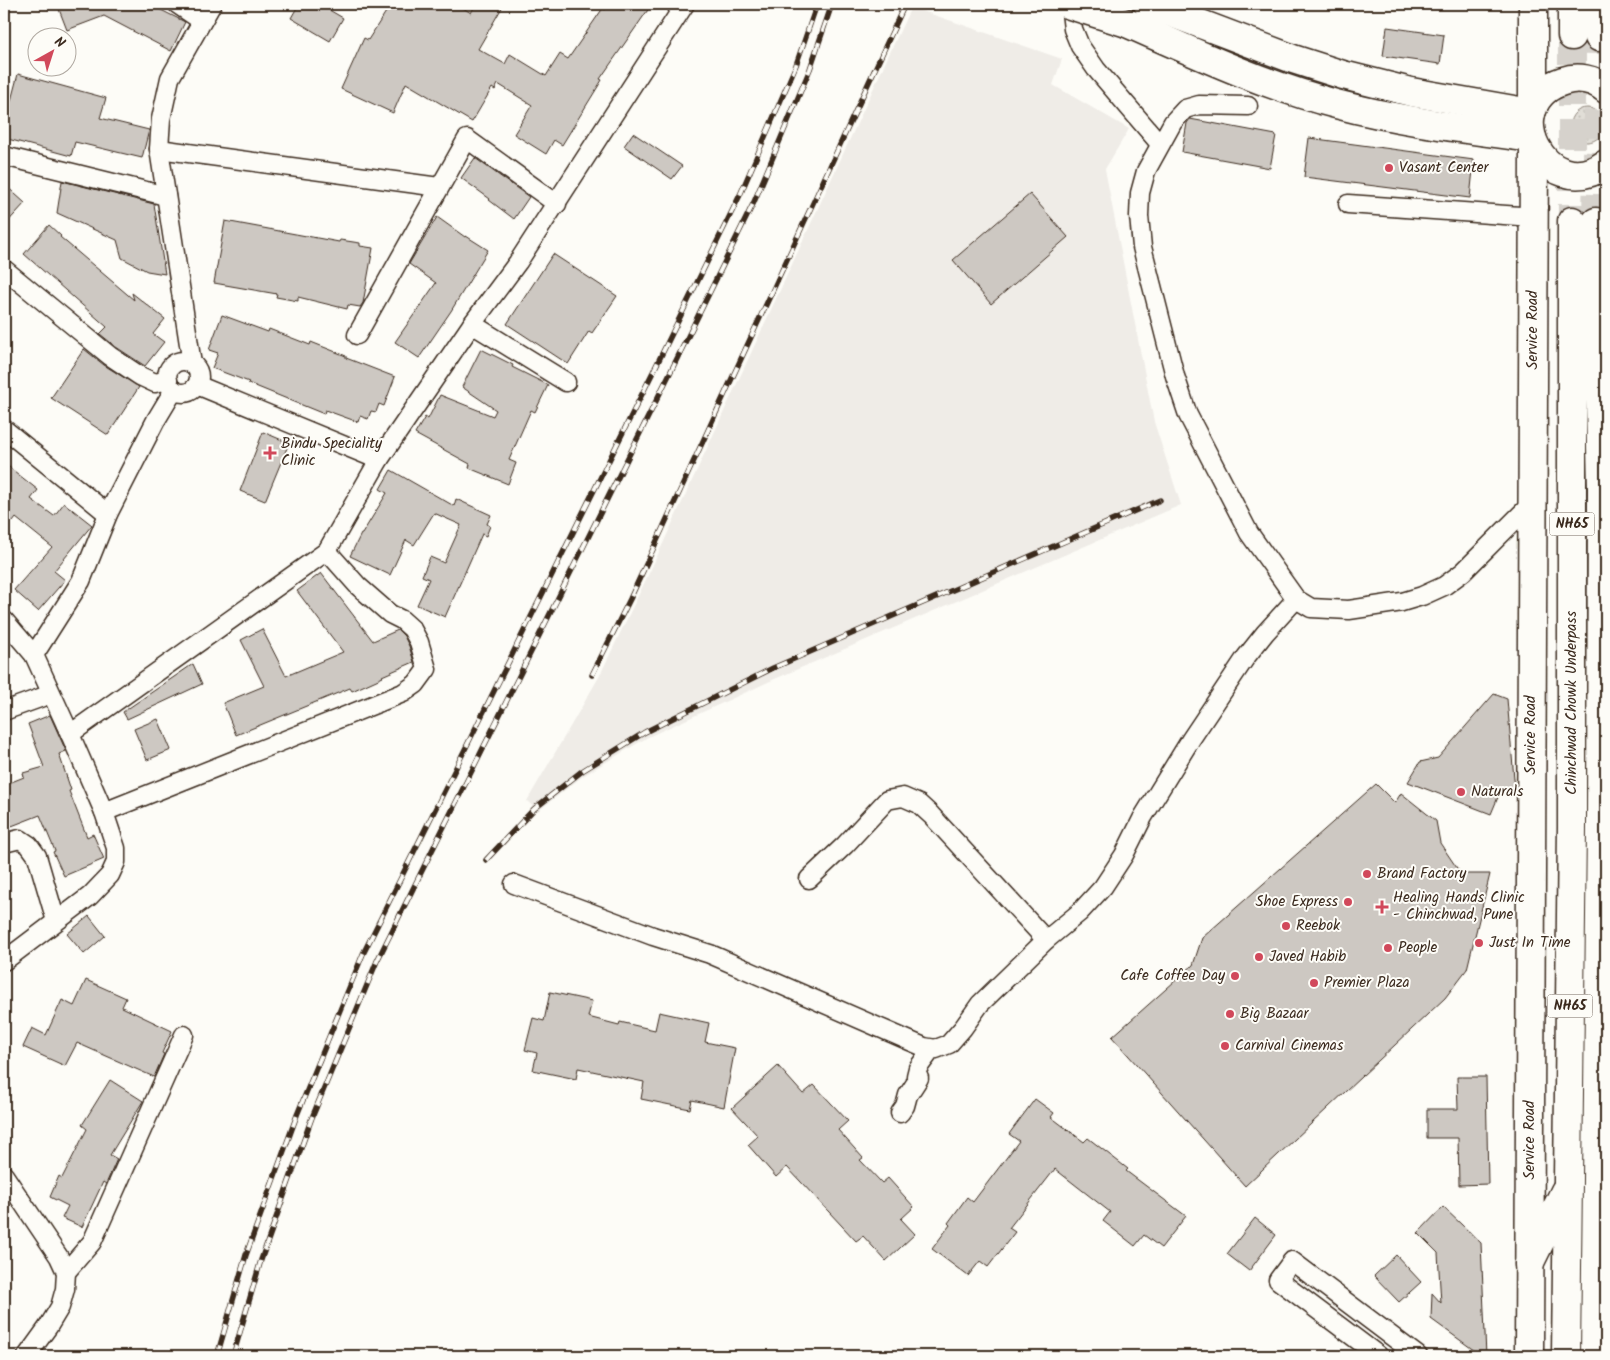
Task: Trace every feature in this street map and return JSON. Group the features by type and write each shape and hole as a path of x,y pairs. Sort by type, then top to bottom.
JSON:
{"main road":[{"path":"1068,4 1127,23 1266,82 1336,104 1401,119 1532,126"},
{"path":"1148,4 1293,59 1343,75 1532,126"},
{"name":"Service Road","path":"1529,1356 1534,217 1532,126 1533,4"},
{"path":"1572,4 1572,36"},
{"path":"1598,4 1599,37"},
{"path":"1606,89 1586,79 1568,80 1550,87 1538,100 1532,126 1538,153 1552,166 1569,173 1587,173 1606,164"},
{"name":"Chinchwad Chowk Underpass","path":"1568,1185 1572,827 1584,222 1602,508 1596,1345"},
{"path":"1529,1264 1568,1185"},
{"name":"NH65","path":"1566,1356 1568,1185"},
{"path":"1596,1345 1606,1291"}],"street":[{"path":"176,4 202,21"},
{"path":"4,269 118,361 140,376 155,383 171,385 181,392 188,392 197,385 198,373 192,364 159,149 161,119 170,78 212,4"},
{"path":"70,734 327,551 379,460 472,324 518,262 685,4"},
{"path":"1068,4 1073,29 1080,46 1096,69 1160,144"},
{"path":"1248,106 1199,105 1185,109 1173,122 1146,171 1140,193 1139,216 1142,247 1175,376 1188,415 1249,533 1296,599 1311,608 1349,610 1402,602 1422,596 1444,586 1463,572 1533,502"},
{"path":"356,336 466,139 556,204"},
{"path":"159,149 439,187"},
{"path":"4,156 166,196"},
{"path":"1348,204 1534,217"},
{"path":"472,324 566,382"},
{"path":"34,655 81,581 108,514 156,420 171,385 169,369 181,361 192,364"},
{"path":"197,385 379,460"},
{"path":"4,429 108,514"},
{"path":"104,812 403,693 416,684 427,669 419,642 412,628 390,614 358,586 327,551"},
{"path":"514,884 652,936 710,954 910,1042 936,1050 949,1044 980,1004 1046,940 1080,912 1103,887 1124,855 1143,818 1191,739 1246,657 1296,599"},
{"path":"4,620 34,655 104,812 116,848 116,862 110,874 90,896 4,962"},
{"path":"4,711 51,694"},
{"path":"810,879 888,800 904,797 919,804 931,815 1046,940"},
{"path":"4,844 20,839 29,845 36,856 56,921"},
{"path":"66,1272 92,1242 184,1035"},
{"path":"900,1113 905,1106 908,1095 919,1078 916,1076 918,1068 932,1049"},
{"path":"4,1175 59,1257 66,1272 60,1307 28,1356"},
{"path":"1379,1356 1278,1280 1292,1261 1418,1356"}],"shaded area":[{"path":"911,7 1062,59 1053,85 1129,129 1105,169 1154,422 1181,505 777,678 648,737 583,776 538,811 527,801 599,677 653,565"},
{"path":"1587,108 1599,113 1604,125 1599,137 1587,142 1575,137 1570,125 1575,113"}],"building":[{"path":"57,4 149,4 185,22 171,51 104,16 72,28 66,28"},
{"path":"299,4 319,4 343,18 330,41 291,18"},
{"path":"391,4 457,4 471,13 476,4 504,4 478,49 505,64 510,54 546,76 560,54 568,59 603,8 605,10 609,4 652,4 600,79 602,80 562,145 554,140 546,154 514,134 532,105 498,84 495,90 492,88 472,122 406,83 393,113 341,89 364,38 368,40"},
{"path":"1387,27 1444,35 1440,64 1383,56"},
{"path":"18,74 106,98 100,118 149,130 142,158 75,142 71,156 4,138 4,127"},
{"path":"1190,119 1276,135 1270,168 1182,152 1187,123"},
{"path":"633,133 682,166 672,179 624,146"},
{"name":"Vasant Center","path":"1309,138 1474,160 1470,198 1304,177"},
{"path":"475,158 529,197 514,219 461,178"},
{"path":"62,181 154,204 165,274 147,271 122,258 117,240 57,213"},
{"path":"4,184 25,203 4,226"},
{"path":"1030,194 1068,237 991,304 953,260"},
{"path":"437,217 465,237 488,250 451,311 419,358 395,342 436,283 409,264"},
{"path":"225,221 339,242 340,240 360,243 360,246 373,248 363,303 360,307 348,305 347,309 298,297 298,301 276,297 277,294 214,283"},
{"path":"49,225 60,237 134,300 132,293 165,319 153,334 164,342 145,366 100,334 107,327 24,254"},
{"path":"553,254 617,296 592,333 589,331 568,364 507,324"},
{"path":"222,315 268,332 269,329 310,345 311,342 395,377 384,406 379,404 376,412 371,411 368,419 360,416 358,422 325,410 324,414 212,368 218,353 209,350"},
{"path":"84,349 104,365 139,387 108,435 51,398"},
{"path":"481,349 548,385 535,412 531,410 509,460 516,463 508,484 469,468 470,464 415,434 425,417 428,419 440,395 493,416 496,410 462,387"},
{"path":"263,432 289,443 265,501 240,491"},
{"path":"4,463 38,490 31,499 54,516 64,503 92,525 54,571 65,580 38,611 14,590 52,547 16,518 13,522 4,515"},
{"path":"391,470 454,506 456,499 491,515 487,524 490,526 486,536 482,534 445,617 417,605 429,579 422,576 430,557 444,563 461,525 434,513 414,545 406,540 390,575 350,556 361,534 387,493 380,489"},
{"path":"321,573 373,641 398,630 404,636 409,646 414,662 352,691 350,688 236,735 223,703 264,686 241,640 262,629 286,676 343,652 297,591"},
{"path":"193,664 202,684 127,719 123,712"},
{"path":"1494,694 1507,699 1515,790 1501,790 1491,814 1408,782 1420,762 1438,758"},
{"path":"50,715 66,751 59,754 71,790 69,791 87,837 93,834 104,859 64,876 40,815 4,829 4,785 24,777 23,773 44,767 28,724"},
{"path":"158,719 171,750 147,760 134,729"},
{"name":"Premier Plaza","path":"1376,784 1395,803 1401,793 1436,821 1440,843 1461,874 1490,874 1467,969 1445,998 1245,1186 1112,1037 1193,965 1202,938"},
{"path":"89,916 105,936 84,954 67,934"},
{"path":"86,980 126,998 122,1007 172,1031 154,1077 77,1043 65,1066 23,1047 32,1028 46,1035 62,1000 74,1006"},
{"path":"550,992 592,1001 588,1017 619,1025 620,1022 655,1030 659,1012 709,1023 705,1042 735,1048 724,1107 692,1100 690,1109 641,1099 644,1082 578,1068 576,1079 533,1070 537,1053 525,1050 533,1018 544,1021"},
{"path":"778,1066 803,1094 814,1085 848,1121 838,1130 863,1158 860,1160 882,1183 888,1178 914,1207 901,1219 915,1234 886,1261 863,1236 856,1241 787,1167 776,1177 748,1145 758,1136 732,1108"},
{"path":"1457,1077 1486,1077 1488,1184 1459,1185 1458,1138 1427,1138 1427,1109 1458,1109"},
{"path":"110,1080 143,1101 110,1155 117,1159 106,1184 103,1182 82,1227 62,1218 68,1206 50,1197 59,1176 62,1178 87,1129 82,1125"},
{"path":"1035,1099 1054,1113 1051,1117 1084,1142 1088,1138 1128,1169 1126,1171 1186,1216 1161,1248 1144,1235 1135,1246 1103,1221 1110,1212 1055,1169 1009,1228 1015,1232 988,1267 980,1261 968,1276 932,1249 950,1225 948,1223 967,1197 973,1202 1019,1141 1009,1134"},
{"path":"1443,1207 1481,1243 1486,1356 1482,1356 1431,1319 1432,1293 1441,1303 1438,1253 1418,1233"},
{"path":"1255,1218 1276,1235 1249,1271 1227,1254"},
{"path":"1396,1255 1421,1282 1399,1302 1374,1276"}],"tunnel":[{"path":"1572,36 1572,221"},
{"path":"1596,222 1599,37"}],"railway":[{"path":"217,1356 246,1255 297,1115 363,954 740,195 796,65 817,4"},
{"path":"233,1356 261,1260 311,1120 377,961 754,202 810,69 832,4"},
{"path":"592,675 630,599 905,4"},
{"path":"486,860 534,809 582,771 645,732 773,668 1160,500"}],"place":[{"name":"Vasant Center","path":"1389,168"},
{"name":"Bindu Speciality Clinic","path":"270,453"},
{"name":"Naturals","path":"1461,792"},
{"name":"Brand Factory","path":"1367,874"},
{"name":"Shoe Express","path":"1348,902"},
{"name":"Healing Hands Clinic - Chinchwad, Pune","path":"1382,907"},
{"name":"Reebok","path":"1286,926"},
{"name":"Just In Time","path":"1479,943"},
{"name":"People","path":"1388,948"},
{"name":"Javed Habib","path":"1259,957"},
{"name":"Cafe Coffee Day","path":"1235,976"},
{"name":"Premier Plaza","path":"1314,983"},
{"name":"Big Bazaar","path":"1230,1014"},
{"name":"Carnival Cinemas","path":"1225,1046"}]}
